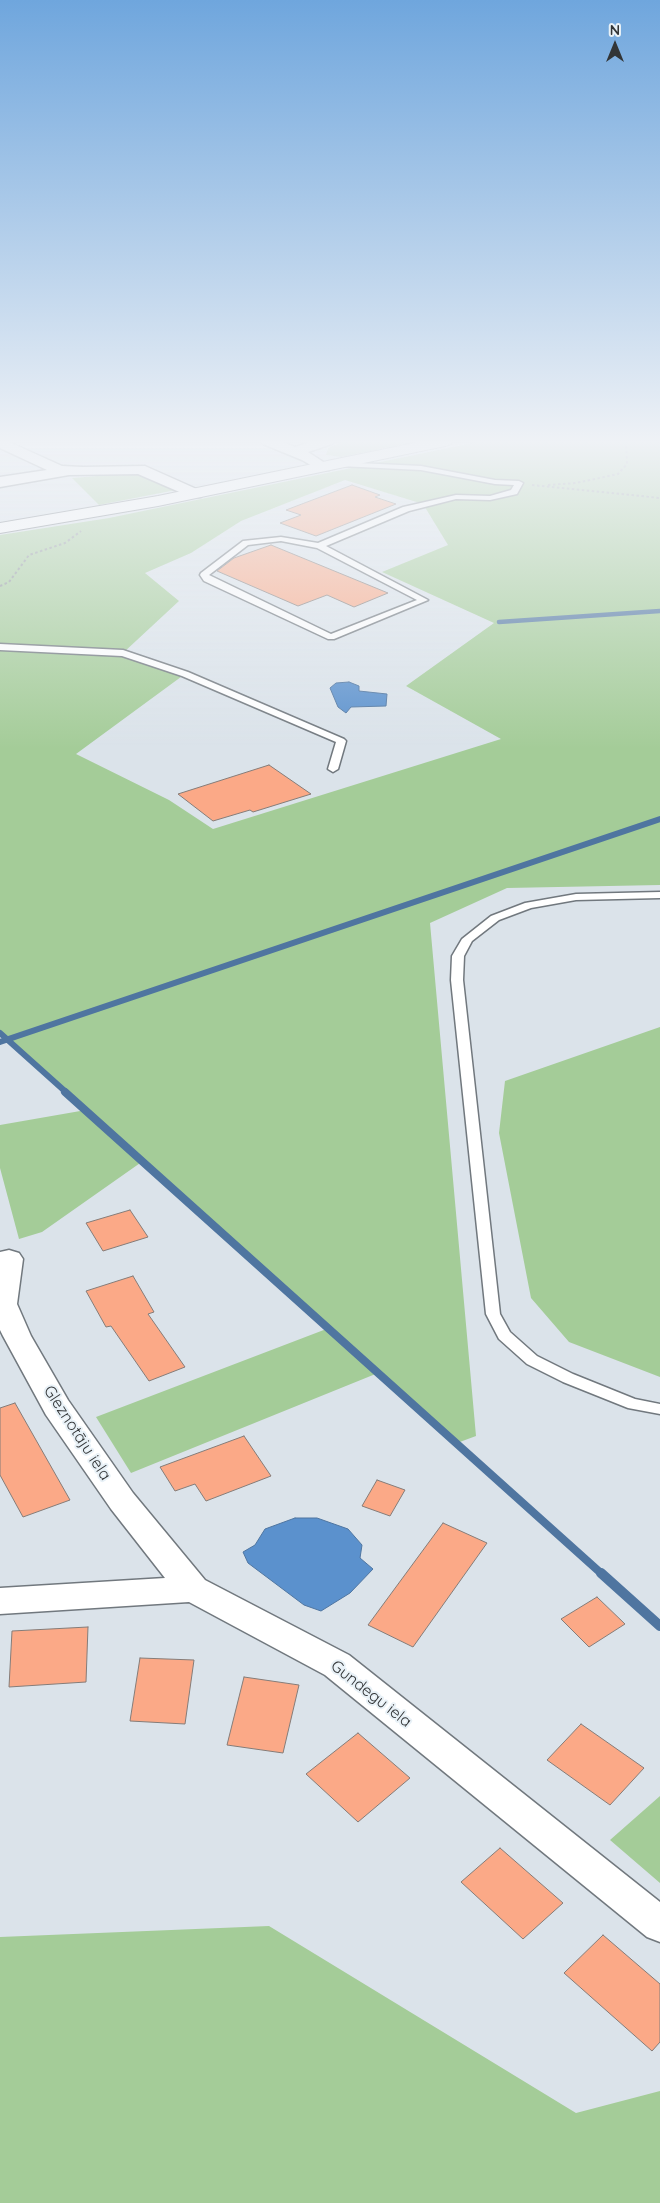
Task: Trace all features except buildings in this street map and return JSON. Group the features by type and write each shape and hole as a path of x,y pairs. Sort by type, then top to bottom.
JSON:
{"street":[{"name":"Gleznotāju iela","path":"9,1259 3,1304 22,1344 58,1407 122,1501 193,1589"},
{"path":"0,1601 193,1589"},
{"name":"Gundegu iela","path":"193,1589 337,1665 660,1925"}],"lane":[{"path":"245,544 204,575 207,579 331,637 424,600 319,546 307,544"},
{"path":"319,546 324,544"},
{"path":"0,647 123,653 185,674 341,741 333,769"},
{"path":"660,895 576,897 529,905 495,918 468,940 458,956 457,980 493,1314 504,1335 532,1360 568,1378 633,1404 660,1409"}],"path":[{"path":"0,586 9,582 29,556 63,544"}],"green space":[{"path":"0,544 205,544 191,553 145,573 179,601 123,653 185,674 76,754 169,800 213,829 501,739 406,686 494,623 382,572 447,544 660,544 660,885 507,888 430,923 476,1436 457,1443 378,1373 131,1473 96,1417 329,1328 143,1161 42,1232 19,1239 0,1168 0,1125 86,1110 0,1033"},
{"path":"660,1027 660,1377 569,1342 531,1298 499,1133 505,1081"},
{"path":"660,1796 660,1883 610,1840"},
{"path":"269,1926 576,2113 660,2091 660,2203 0,2203 0,1937"}],"water":[{"path":"349,682 359,686 359,691 387,694 386,706 351,707 346,713 338,707 330,688 336,683"},
{"path":"295,1518 317,1518 348,1529 362,1545 360,1558 373,1569 350,1593 321,1611 304,1605 248,1563 243,1552 255,1545 265,1529"}],"waterway":[{"path":"499,622 660,611"},
{"path":"7,1040 660,819"},
{"path":"0,1033 7,1040"},
{"path":"0,1042 7,1040"},
{"path":"7,1040 67,1093"},
{"path":"65,1092 603,1575"},
{"path":"601,1573 660,1626"}]}
